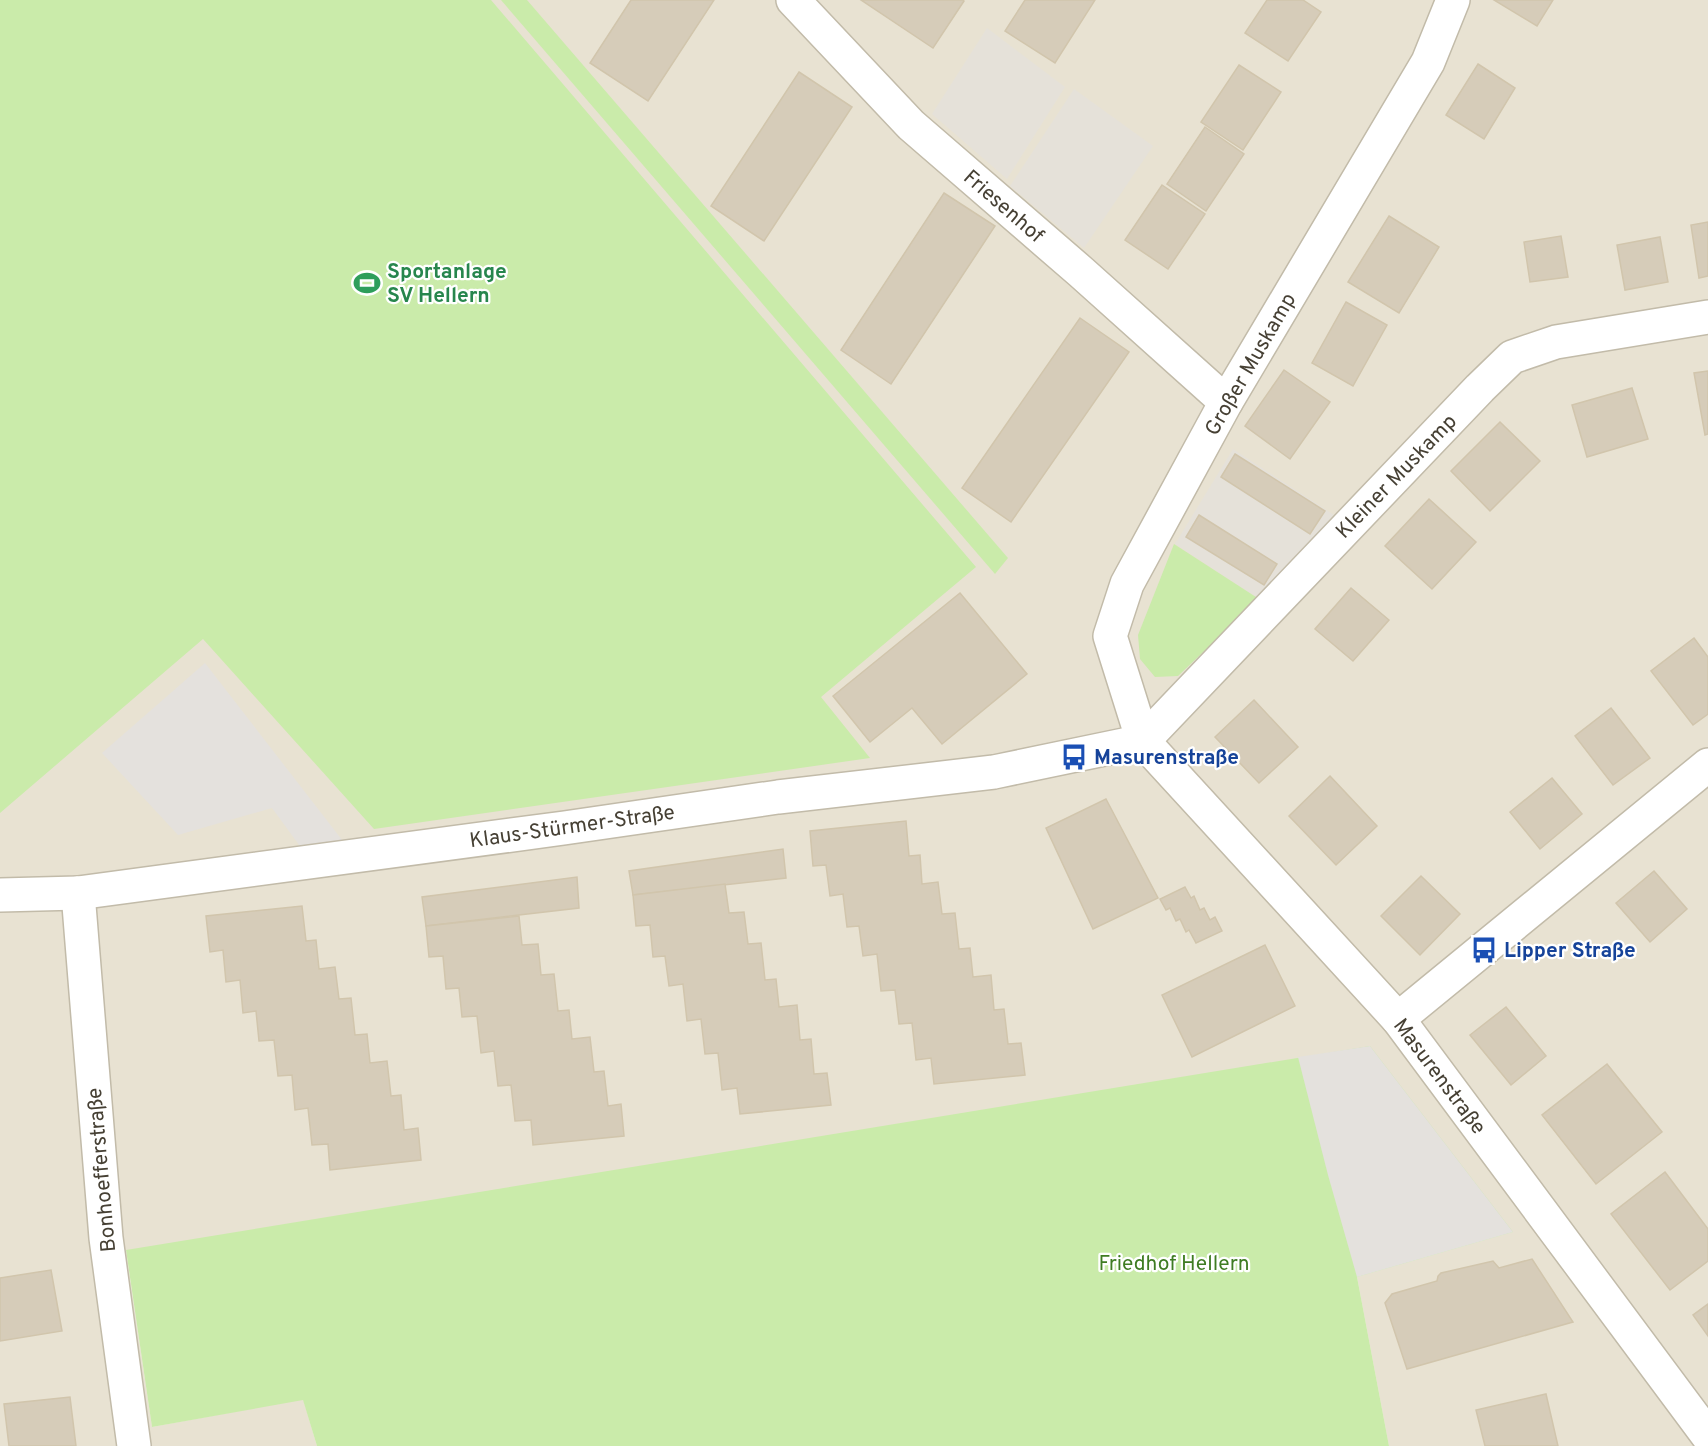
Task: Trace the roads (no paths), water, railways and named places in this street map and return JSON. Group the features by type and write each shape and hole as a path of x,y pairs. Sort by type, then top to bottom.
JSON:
{"street":[{"name":"Friesenhof","path":"794,0 911,124 1226,402"},
{"name":"Großer Muskamp","path":"1143,741 1110,636 1127,584 1226,402 1428,62 1453,0"},
{"name":"Kleiner Muskamp","path":"1143,741 1472,396 1512,357 1556,342 1708,318"},
{"name":"Klaus-Stürmer-Straße","path":"0,896 78,893 778,797 994,772 1143,741"},
{"name":"Masurenstraße","path":"1143,741 1398,1019 1708,1436"},
{"path":"1398,1019 1708,765"},
{"name":"Bonhoefferstraße","path":"78,893 106,1238 134,1446"}],"place":[{"name":"Sportanlage SV Hellern","path":"367,283"},
{"name":"Masurenstraße","path":"1074,757"},
{"name":"Lipper Straße","path":"1484,950"}],"park label":[{"name":"Friedhof Hellern","path":"1174,1263"}]}
